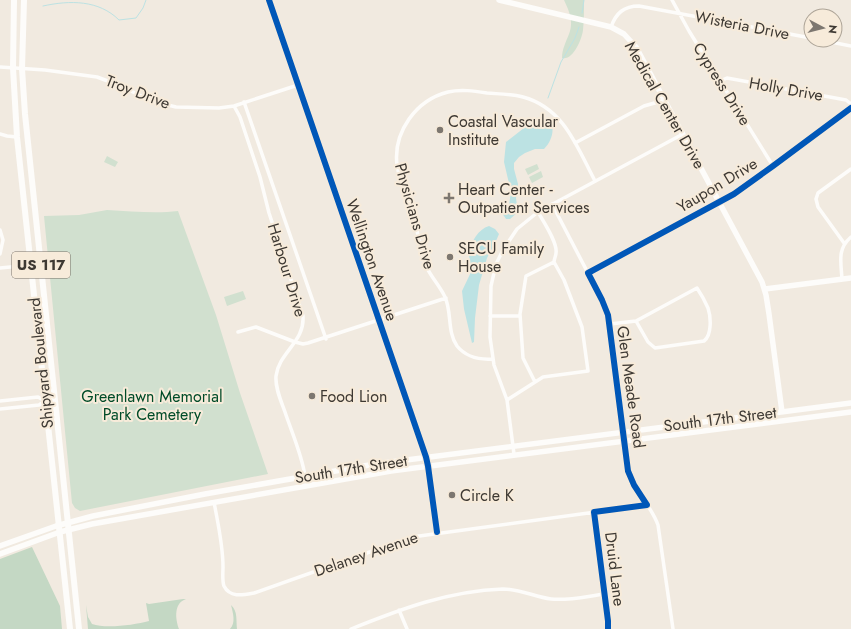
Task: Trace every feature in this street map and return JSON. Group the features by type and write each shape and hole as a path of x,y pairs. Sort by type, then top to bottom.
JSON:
{"main road":[{"name":"Shipyard Boulevard","path":"14,0 13,68 18,137 70,629"},
{"name":"Shipyard Boulevard","path":"24,0 22,68 27,134 79,629"},
{"name":"Wellington Avenue","path":"269,0 380,321 428,466"},
{"name":"Medical Center Drive","path":"499,0 611,27 624,34 634,44 765,289 782,412"},
{"path":"765,289 851,278"},
{"name":"South 17th Street","path":"0,546 68,522 205,494 305,476 513,445 851,403"},
{"name":"South 17th Street","path":"0,554 60,532 92,524 376,473 514,454 851,412"}],"street":[{"name":"Cypress Drive","path":"672,0 773,166"},
{"name":"Wisteria Drive","path":"611,27 618,14 624,9 631,7 643,7 678,12 803,36"},
{"name":"Troy Drive","path":"0,67 80,74 104,79 155,102 168,106 219,108 234,106 298,84"},
{"name":"Holly Drive","path":"720,81 727,78 846,100 851,104"},
{"name":"Physicians Drive","path":"492,360 473,357 464,353 458,346 452,333 446,298 425,262 415,222 398,170 397,154 399,139 405,125 425,102 431,98 449,92 468,91 514,95 534,101 552,112 565,126 595,181"},
{"path":"574,143 644,106 665,100"},
{"path":"244,102 326,339"},
{"name":"Harbour Drive","path":"234,106 240,117 260,177 269,213 304,316 303,326 278,369 276,383 305,476"},
{"name":"Yaupon Drive","path":"588,272 743,188 851,108"},
{"path":"0,134 18,137"},
{"path":"514,454 507,400 492,360 490,316 492,278 499,257 506,244 517,230 538,212 683,134"},
{"path":"844,243 818,207 816,199 818,193 851,169"},
{"name":"Glen Meade Road","path":"552,204 602,300 610,324 630,478 656,519 659,530 673,629"},
{"path":"507,400 543,377 588,371 582,328 564,280 554,262 556,248 551,235 538,212"},
{"path":"0,230 3,240 0,254"},
{"path":"842,279 842,250 844,243 851,236"},
{"path":"535,382 523,358 520,316 526,276 554,262"},
{"path":"0,268 41,264"},
{"path":"610,324 636,320 697,288 706,303 709,313 709,333 705,340 655,348 648,342 636,320"},
{"path":"238,332 256,327 295,342 308,344 446,298"},
{"path":"490,316 520,316"},
{"path":"0,402 38,397 45,400 55,399"},
{"path":"0,409 39,405 45,400"},
{"path":"782,412 783,421"},
{"name":"Wellington Avenue","path":"428,466 437,532"},
{"name":"Delaney Avenue","path":"214,502 222,546 223,585 233,594 240,596 254,593 401,539 437,532 647,505"},
{"name":"Druid Lane","path":"594,512 608,629"},
{"path":"351,629 399,610 437,598 473,591 512,590 544,598 562,600 605,594"},
{"path":"399,610 407,629"}],"green space":[{"path":"564,0 584,0 581,39 570,56 562,58 564,46 571,25 569,12"},
{"path":"107,156 118,162 115,167 104,162"},
{"path":"537,164 539,169 528,175 525,169"},
{"path":"541,171 543,177 532,183 529,177"},
{"name":"Greenlawn Memorial Park Cemetery","path":"107,210 152,212 178,211 216,315 240,393 268,474 80,511 75,508 72,503 44,216 79,215"},
{"path":"243,291 246,299 227,306 224,297"},
{"path":"32,547 60,606 62,629 0,629 0,559"},
{"path":"186,599 179,604 176,611 179,629 88,629 86,605 88,617 92,624 120,626 149,621 146,603 149,604"},
{"path":"231,605 236,613 237,629 230,629 233,624"}],"water":[{"path":"541,117 552,126 551,138 544,149 535,149 525,153 514,163 518,184 516,198 518,212 510,219 506,219 502,213 509,205 511,192 504,162 506,142 535,118"},
{"path":"489,226 495,229 499,234 487,258 479,285 474,342 472,343 464,309 462,291 472,270 468,251 479,233"}],"waterway":[{"path":"43,6 63,3 84,3 93,5 111,13 119,20 136,18 143,8 146,0"},
{"path":"582,13 584,0"},
{"path":"548,98 561,62 575,38 579,27"}],"cycle path":[{"path":"269,0 426,457 437,532"},
{"path":"608,629 594,512 647,505 634,485 628,471 608,315 588,273 734,194 851,108"}],"place":[{"name":"Coastal Vascular Institute","path":"440,130"},
{"name":"Heart Center - Outpatient Services","path":"449,198"},
{"name":"SECU Family House","path":"450,257"},
{"name":"Food Lion","path":"312,396"},
{"name":"Circle K","path":"452,495"}]}
